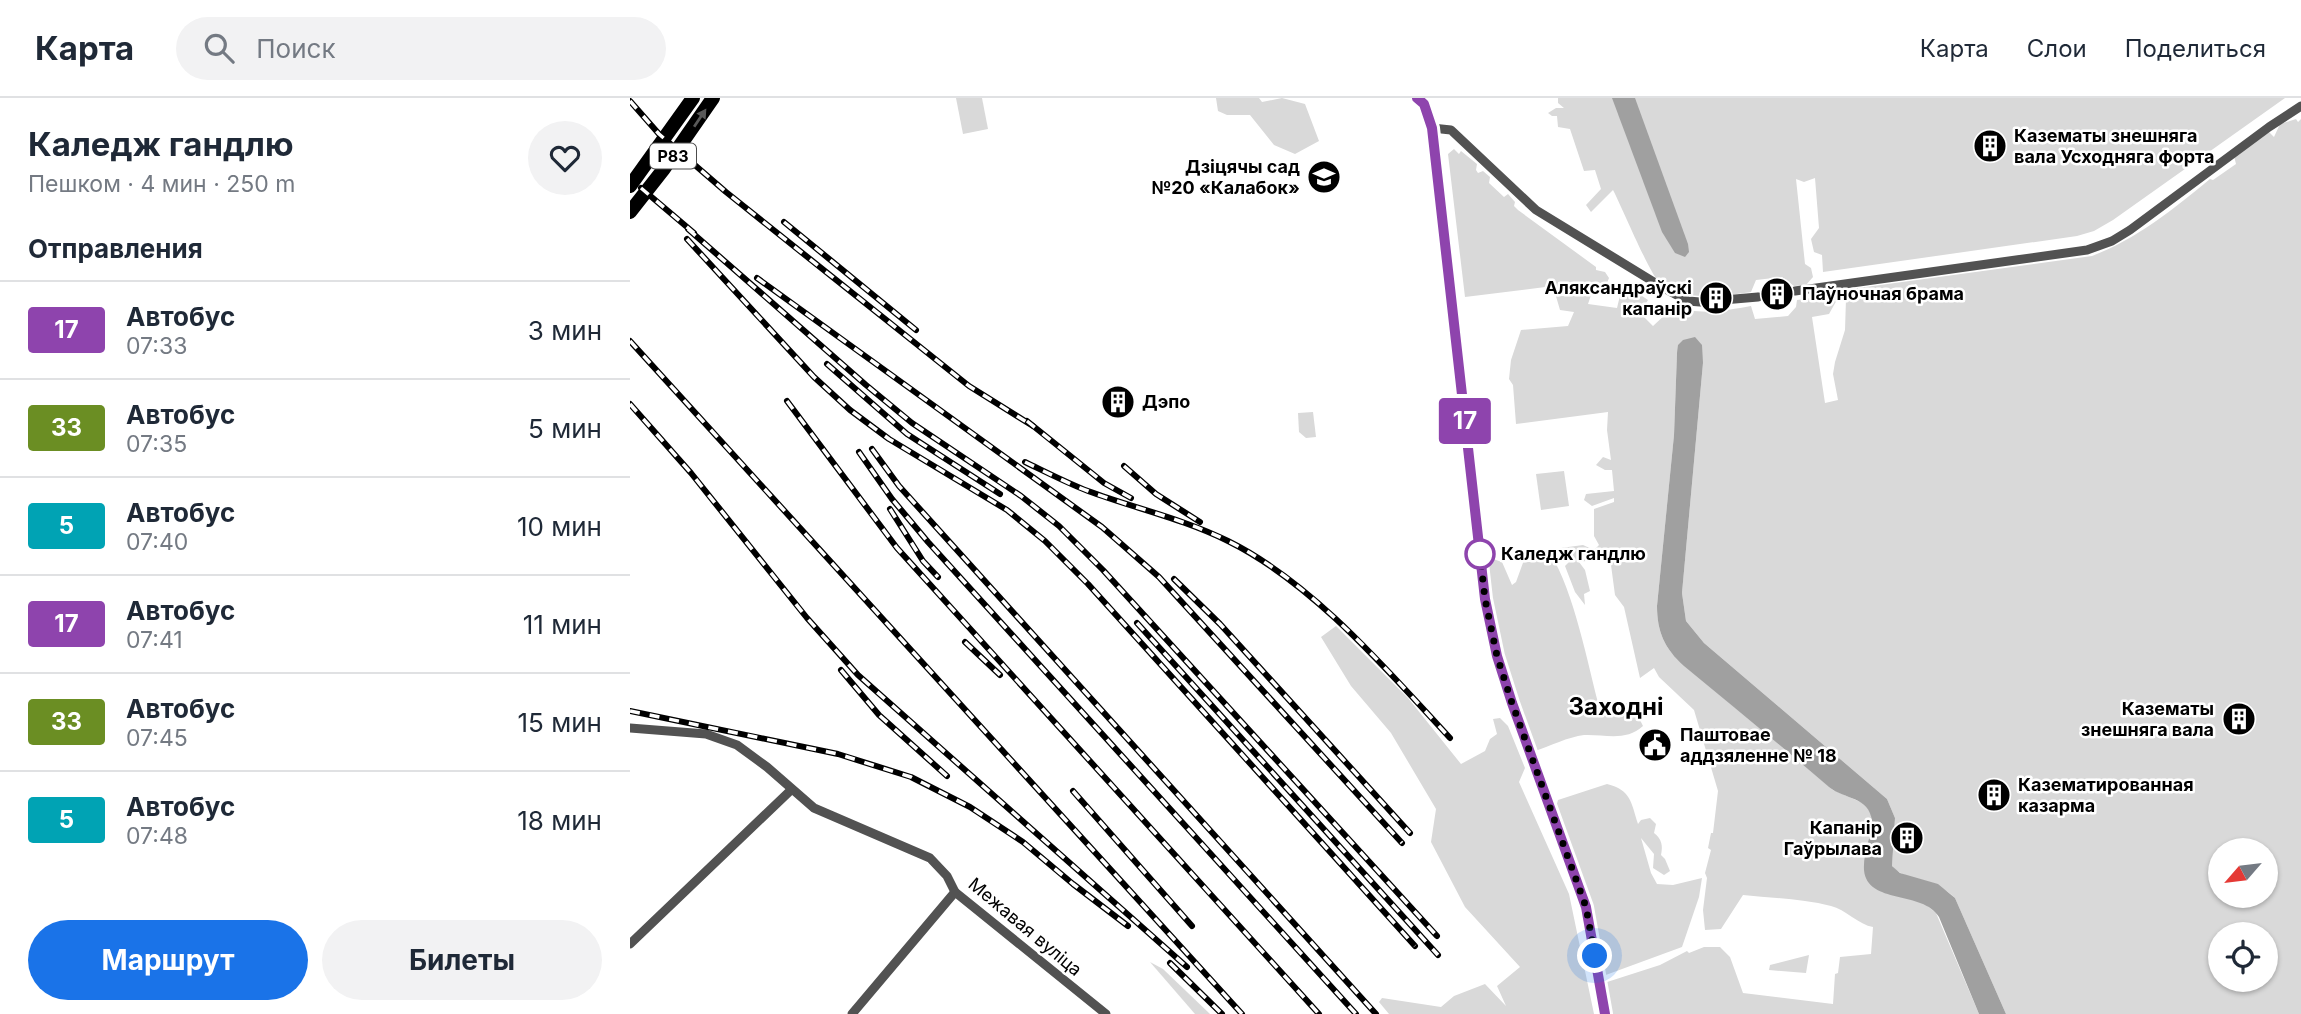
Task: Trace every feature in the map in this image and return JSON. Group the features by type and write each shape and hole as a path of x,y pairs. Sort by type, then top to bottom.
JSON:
{"highway":[{"name":"Р83","path":"630,186 693,98"},
{"name":"Р83","path":"630,212 713,98"}],"main road":[{"path":"1417,98 1424,104 1432,128 1485,599 1497,656 1512,703 1586,907 1605,1014"}],"street":[{"path":"1795,292 2087,250 2099,246 2130,230 2301,106"},
{"path":"1432,128 1451,130 1536,209 1662,287 1688,300 1700,302 1758,297"},
{"name":"Межавая вуліца","path":"630,728 706,734 737,745 814,808 930,858 947,876 955,892 1106,1014"},
{"path":"630,944 791,790"},
{"path":"852,1014 955,892"}],"shaded area":[{"path":"956,98 982,98 988,129 963,134"},
{"path":"1216,98 1259,98 1262,102 1282,98 1305,104 1319,141 1295,154 1274,145 1250,115 1227,115 1218,111"},
{"path":"1558,98 2285,98 2113,220 2094,231 2077,236 1823,272 1822,255 1814,252 1811,239 1819,228 1815,178 1804,182 1796,179 1805,264 1811,268 1813,277 1806,285 1794,286 1782,277 1756,280 1751,292 1704,296 1681,293 1660,283 1643,255 1613,190 1591,212 1586,205 1601,189 1595,170 1584,171 1570,129 1558,127 1557,116 1548,113 1556,108 1564,108 1558,103"},
{"path":"1612,98 1635,98 1688,244 1689,252 1685,257 1675,253 1662,232"},
{"path":"2296,119 2298,122 2301,119 2301,1014 2006,1014 1955,898 1947,891 1904,875 1892,866 1895,818 1887,799 1704,643 1686,621 1682,593 1703,363 1677,353 1674,435 1657,606 1659,628 1664,641 1677,659 1833,790 1865,804 1872,821 1866,854 1876,889 1924,903 1936,913 1979,1014 1609,1014 1604,983 1704,947 1720,947 1730,957 1743,993 1833,1004 1835,974 1838,973 1840,957 1871,954 1873,927 1831,906 1743,895 1721,929 1705,930 1705,873 1711,850 1708,848 1713,833 1718,791 1694,710 1659,677 1654,668 1640,678 1624,607 1615,595 1611,565 1607,558 1579,562 1585,570 1590,591 1584,594 1585,605 1575,592 1565,566 1569,562 1560,557 1561,548 1583,545 1594,550 1599,545 1594,536 1594,509 1614,502 1614,498 1592,506 1584,500 1586,494 1614,491 1612,470 1596,465 1603,457 1611,460 1607,430 1608,412 1516,424 1513,385 1509,379 1511,360 1521,330 1568,326 1574,312 1560,310 1553,286 1465,297 1448,154 1454,149 1459,154 1461,151 1477,164 1478,173 1483,171 1490,177 1489,183 1504,197 1508,194 1518,210 1596,267 1596,270 1605,272 1609,278 1607,283 1595,283 1588,304 1617,308 1623,283 1648,300 1640,313 1653,326 1675,305 1703,312 1751,306 1755,319 1788,316 1796,307 1797,300 1835,295 1838,298 1829,314 1812,317 1825,403 1838,400 1833,374 1845,330 1846,299 1851,289 2092,256 2124,241 2154,222 2210,179 2213,180 2236,164 2234,156 2269,132 2274,137 2280,124"},
{"path":"1695,337 1702,345 1703,363 1682,593 1686,621 1704,643 1887,799 1895,818 1892,866 1900,873 1938,884 1955,898 2006,1014 1979,1014 1939,917 1931,909 1921,903 1885,893 1867,881 1864,864 1872,821 1866,807 1829,787 1684,666 1663,639 1657,606 1674,435 1677,353 1678,345 1683,340"},
{"path":"1313,412 1316,437 1306,438 1299,432 1298,413"},
{"path":"1564,471 1569,506 1541,510 1536,474"},
{"path":"1550,553 1567,588 1600,710 1635,701 1644,716 1639,718 1643,726 1629,734 1578,736 1535,751 1511,682 1494,618 1486,563 1490,558 1502,562 1512,585 1516,582 1524,560"},
{"path":"1336,626 1408,698 1461,764 1485,751 1490,739 1497,734 1493,719 1500,718 1508,726 1525,768 1519,782 1569,894 1594,1014 1389,1014 1379,1002 1382,998 1441,1007 1454,996 1485,984 1506,1006 1497,986 1520,967 1465,907 1431,842 1436,809 1391,733 1351,686 1321,637"},
{"path":"1607,784 1626,793 1638,824 1641,820 1650,818 1656,824 1654,833 1660,840 1661,855 1670,871 1664,875 1653,868 1654,854 1641,838 1657,884 1673,885 1702,878 1699,897 1682,947 1603,976 1556,807 1558,800"},
{"path":"1809,955 1806,973 1769,970 1770,965"},
{"path":"1150,962 1163,969 1210,1014 1195,1014"}],"tunnel":[{"path":"1758,297 1795,291"}],"railway":[{"path":"630,101 659,134 726,192 969,386 1033,426"},
{"path":"641,188 694,233"},
{"path":"784,222 916,330"},
{"path":"688,229 912,423 1021,496 1059,526 1103,570 1437,936"},
{"path":"687,239 814,377 850,410 889,439 1007,510 1045,541 1088,584 1415,946"},
{"path":"757,278 1102,527 1159,577 1402,843"},
{"path":"630,341 1242,1014"},
{"path":"827,364 907,434 1000,494"},
{"path":"787,401 897,548 1319,1014"},
{"path":"630,404 691,473 807,618 858,675 1187,967"},
{"path":"1027,421 1104,483 1131,498"},
{"path":"872,449 899,486 1376,1014"},
{"path":"859,452 892,499 928,542 1356,1014"},
{"path":"1025,462 1088,491 1211,533 1259,559 1290,580 1347,629 1450,738"},
{"path":"1124,466 1156,494 1200,522"},
{"path":"890,509 923,561 938,577"},
{"path":"1174,579 1220,624 1410,833"},
{"path":"1137,623 1438,955"},
{"path":"965,642 1000,675"},
{"path":"841,670 879,715 947,776"},
{"path":"630,711 838,754 911,777 970,807 1023,842 1128,926"},
{"path":"1073,791 1192,926"},
{"path":"1170,963 1222,1014"}],"bus line":[{"name":"17","path":"1417,98 1424,104 1432,128 1485,599 1497,656 1512,703 1586,907 1605,1014"}],"place":[{"name":"Казематы знешняга вала Усходняга форта","path":"1990,146"},
{"name":"Дзіцячы сад №20 «Калабок»","path":"1324,177"},
{"name":"Паўночная брама","path":"1777,294"},
{"name":"Аляксандраўскі капанір","path":"1716,298"},
{"name":"Дэпо","path":"1118,402"},
{"name":"Каледж гандлю","path":"1480,554"},
{"name":"Казематы знешняга вала","path":"2239,719"},
{"name":"Паштовае аддзяленне № 18","path":"1655,745"},
{"name":"Казематированная казарма","path":"1994,795"},
{"name":"Капанір Гаўрылава","path":"1907,838"}],"district":[{"name":"Заходні","path":"1616,707"}],"route":[{"path":"1480,554 1485,599 1497,656 1575,873 1586,907 1595,956"}]}
